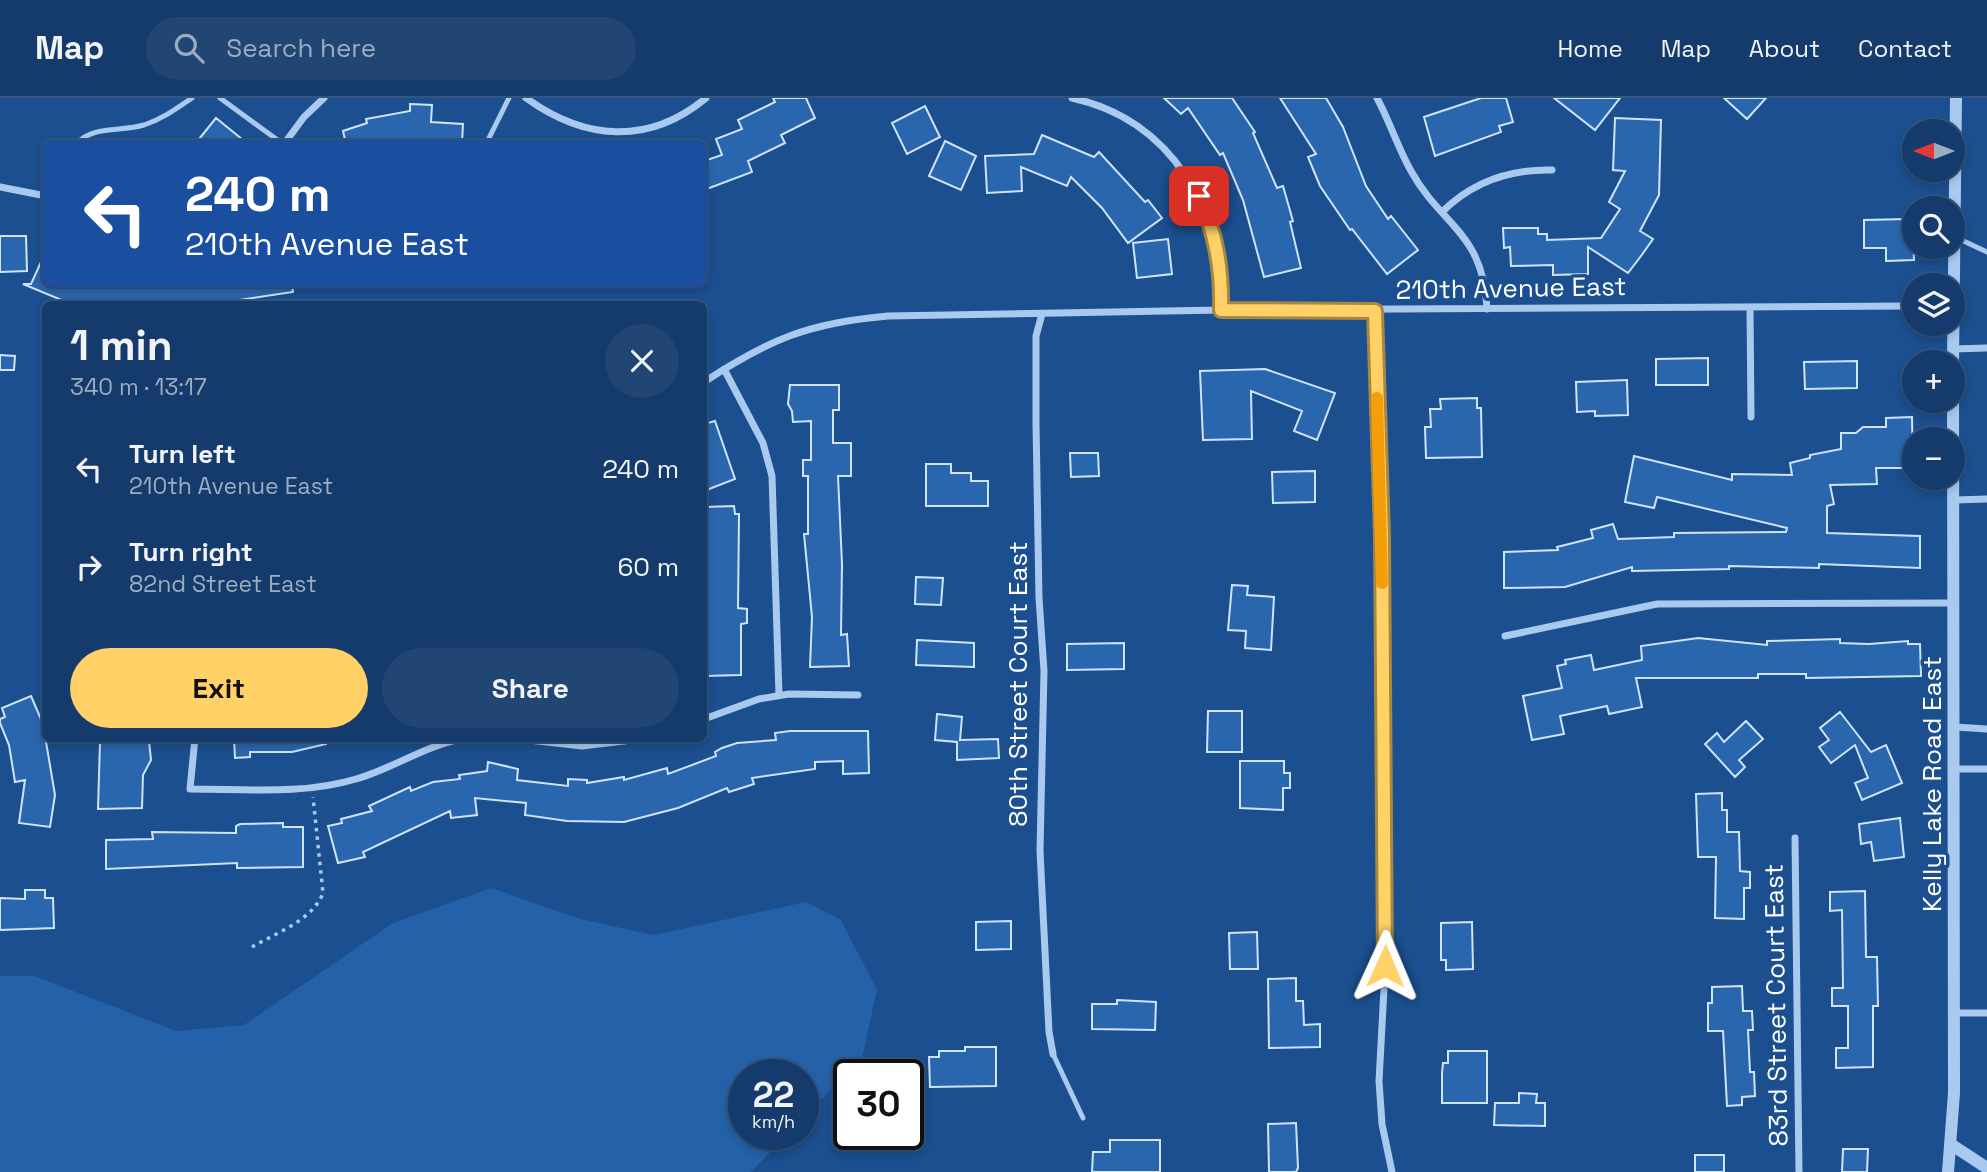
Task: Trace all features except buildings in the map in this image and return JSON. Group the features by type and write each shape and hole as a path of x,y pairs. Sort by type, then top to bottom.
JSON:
{"street":[{"path":"286,140 304,117 324,98"},
{"path":"526,98 564,122 610,132 649,128 676,118 706,98"},
{"path":"1072,98 1127,121 1149,136 1184,173 1212,224 1220,257 1221,310"},
{"path":"1377,98 1411,171 1472,248 1482,272 1487,309"},
{"path":"1955,196 1956,98"},
{"path":"1443,211 1475,186 1492,178 1512,172 1552,170"},
{"path":"0,187 42,195"},
{"name":"210th Avenue East","path":"707,380 784,336 855,319 917,315 1221,310 1902,306"},
{"path":"1750,307 1751,418"},
{"path":"1375,311 1386,829 1386,952 1379,1081 1382,1124 1392,1172"},
{"name":"80th Street Court East","path":"1042,314 1037,336 1036,423 1039,598 1044,671 1040,850 1049,1032 1053,1054"},
{"path":"1965,353 1987,348"},
{"path":"724,369 763,443 772,476 779,695"},
{"name":"Kelly Lake Road East","path":"1948,1172 1952,1145 1954,1013 1954,413"},
{"path":"1955,500 1987,499"},
{"path":"1505,636 1657,604 1954,603"},
{"path":"707,718 759,699 779,695 858,695"},
{"path":"1955,727 1987,729"},
{"path":"195,742 190,789 312,788 359,779 444,742"},
{"path":"546,742 582,746 616,742"},
{"path":"1955,769 1987,769"},
{"name":"83rd Street Court East","path":"1795,838 1799,1172"},
{"path":"1954,1013 1987,1013"},
{"path":"1952,1145 1987,1168"}],"lane":[{"path":"80,140 88,132 141,126 164,118 192,98"},
{"path":"220,98 278,140"},
{"path":"488,140 509,98"},
{"path":"1965,242 1987,252"},
{"path":"1053,1054 1083,1118"}],"path":[{"path":"252,947 312,912 323,893 312,788"}],"shaded area":[{"path":"491,888 580,919 654,935 806,902 841,920 877,990 862,1058 833,1059 833,1087 819,1102 819,1059 728,1059 728,1150 772,1150 751,1172 0,1172 0,976 35,976 176,1031 244,1025 393,923"}],"slow traffic":[{"path":"1377,398 1382,583"}],"route":[{"path":"1199,196 1212,224 1220,257 1221,310 1375,311 1382,536 1385,966"}]}
